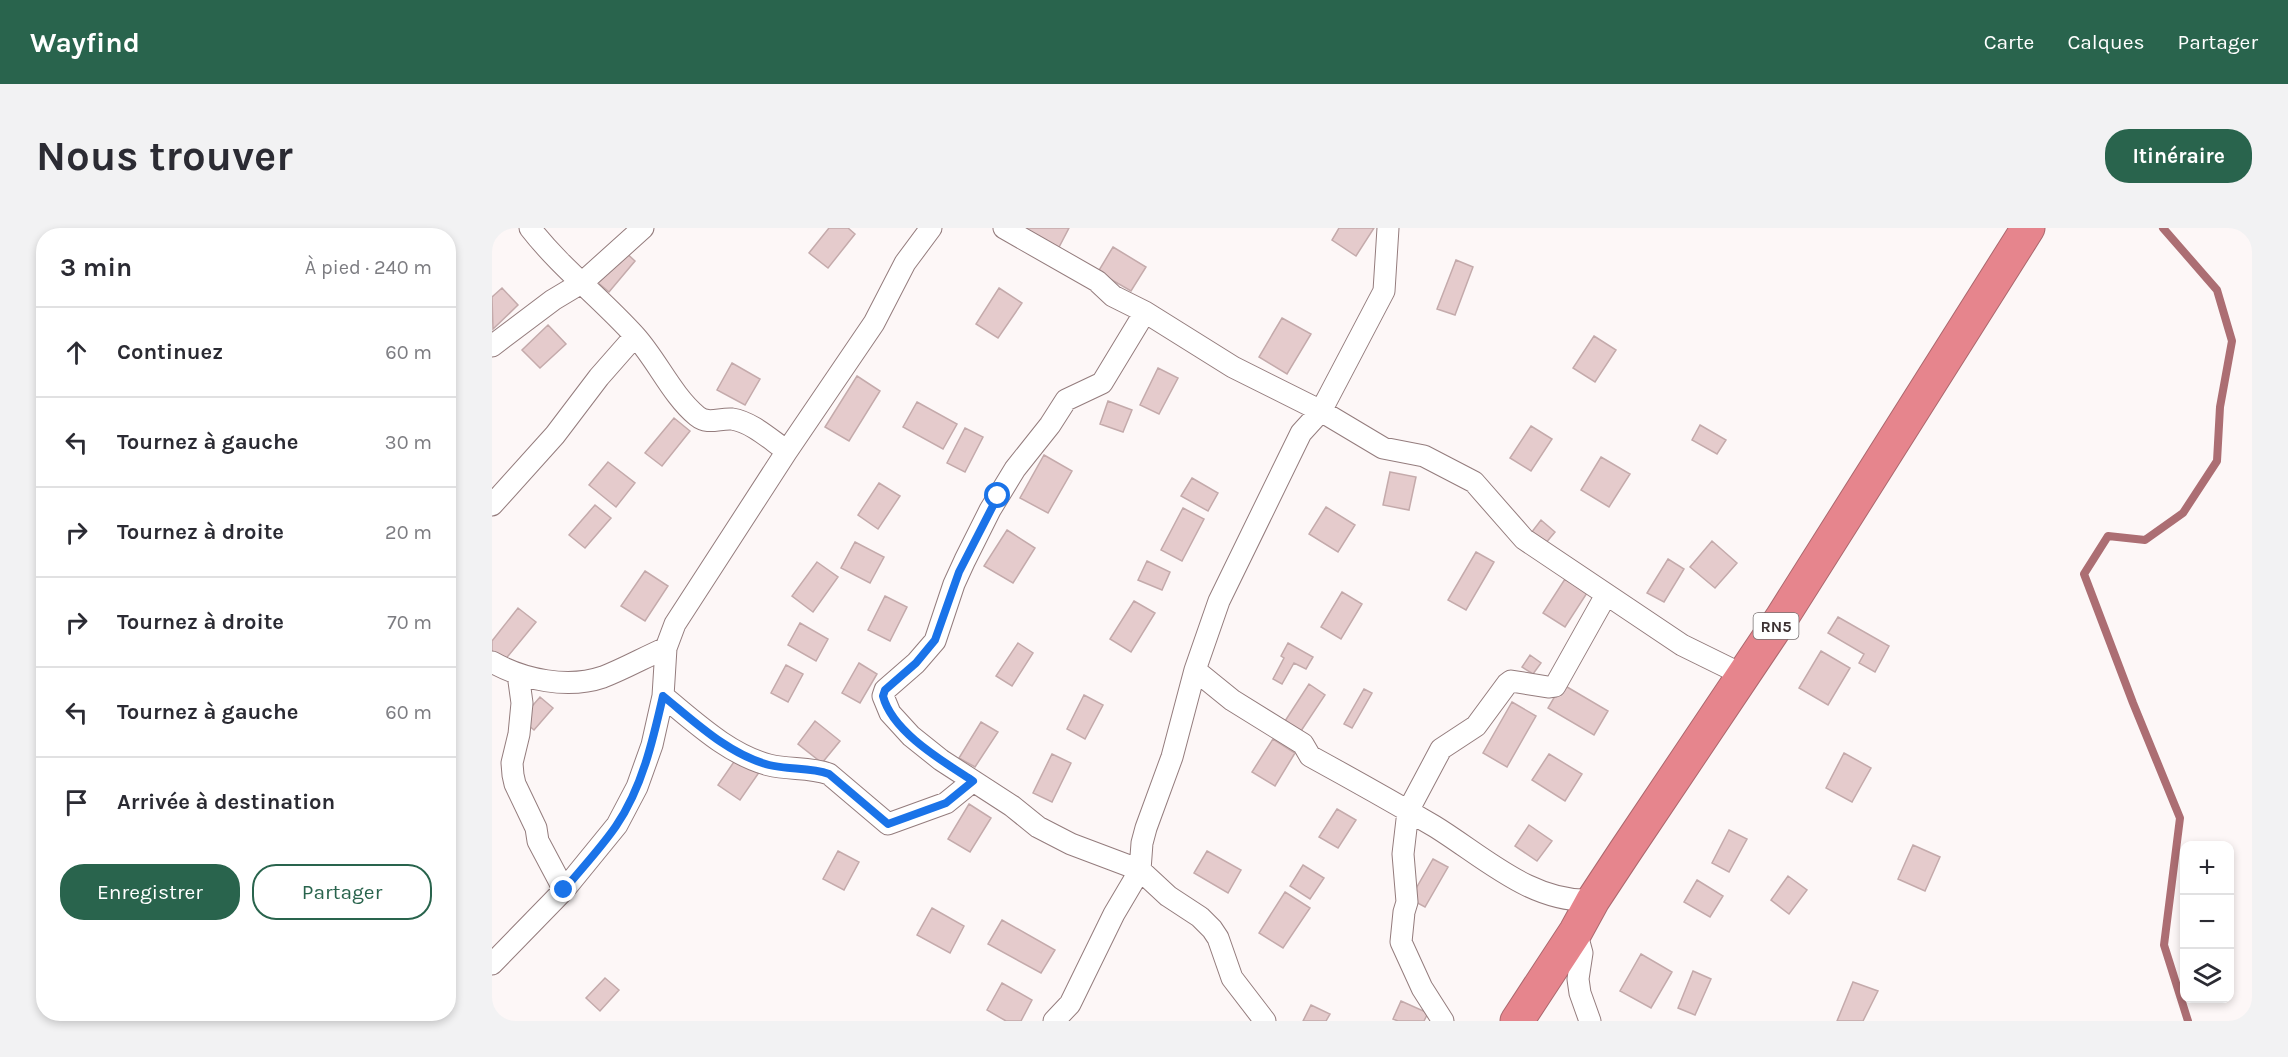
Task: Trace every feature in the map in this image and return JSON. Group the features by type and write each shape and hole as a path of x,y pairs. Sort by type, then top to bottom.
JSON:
{"highway":[{"name":"RN5","path":"1517,1021 1576,932 1593,900 1823,553 2028,228"}],"street":[{"path":"530,228 562,264 583,282 635,336 661,369 672,390 698,417 705,421 735,420 747,424 787,451"},
{"path":"492,346 553,300 583,282 643,228"},
{"path":"492,964 564,890 617,825 637,787 651,745 663,696 666,648 675,624 857,348 905,263 931,228"},
{"path":"1004,228 1097,281 1113,296 1145,312 1233,367 1321,411 1383,447 1424,456 1474,482 1524,539 1682,645 1743,675"},
{"path":"1054,1021 1070,1004 1105,931 1140,870 1142,843 1146,828 1174,750 1195,670 1219,601 1301,433 1321,411 1384,291 1388,228"},
{"path":"1145,312 1102,383 1066,400 1050,425 1015,469 990,510 965,560 935,640 916,663 885,690 883,696 890,713 910,736 941,760 1012,806 1038,827 1071,844 1140,870 1168,896 1212,928 1218,938 1232,978 1265,1021"},
{"path":"492,505 555,435 599,377 635,336"},
{"path":"1443,1021 1422,988 1401,942 1407,902 1403,854 1408,811 1441,749 1476,726 1509,682 1555,686 1606,595"},
{"path":"492,662 518,674 558,682 588,681 603,677 666,648"},
{"path":"1195,670 1232,700 1303,744 1310,756 1408,811 1512,877 1551,896 1569,900 1593,900"},
{"path":"518,674 522,703 519,734 512,763 513,775 536,828 538,841 564,890"},
{"path":"663,696 710,735 759,762 788,769 821,771 829,774 888,824 946,803 973,781"},
{"path":"1576,932 1582,953 1578,979 1580,993 1590,1021"}],"building":[{"path":"829,228 848,228 855,234 828,268 809,253"},
{"path":"1019,228 1069,228 1056,253"},
{"path":"1339,228 1374,228 1356,256 1332,240"},
{"path":"1113,247 1146,267 1131,291 1098,272"},
{"path":"623,250 635,261 609,292 596,281"},
{"path":"1456,260 1473,267 1455,315 1437,309"},
{"path":"502,288 518,305 493,329 492,297"},
{"path":"999,288 1022,303 998,338 976,324"},
{"path":"1282,318 1311,334 1287,374 1259,357"},
{"path":"548,325 566,344 540,368 522,350"},
{"path":"1594,336 1616,350 1595,382 1573,368"},
{"path":"732,363 760,379 745,405 717,390"},
{"path":"1158,368 1178,378 1159,414 1140,405"},
{"path":"857,376 880,391 849,441 825,427"},
{"path":"1108,401 1132,410 1123,432 1100,424"},
{"path":"917,402 957,424 943,449 903,427"},
{"path":"674,418 690,431 662,466 645,453"},
{"path":"1700,425 1726,440 1717,454 1692,440"},
{"path":"1531,426 1552,439 1531,471 1510,458"},
{"path":"965,428 983,437 965,472 947,463"},
{"path":"1044,455 1072,471 1048,513 1020,498"},
{"path":"1601,457 1630,474 1609,507 1581,490"},
{"path":"608,462 635,483 616,507 589,485"},
{"path":"1390,472 1416,477 1409,510 1383,505"},
{"path":"1192,478 1218,493 1208,511 1181,496"},
{"path":"879,483 900,496 878,529 858,515"},
{"path":"595,505 611,518 585,548 569,535"},
{"path":"1326,507 1355,525 1338,552 1309,534"},
{"path":"1183,508 1204,519 1182,561 1161,550"},
{"path":"1541,520 1555,532 1545,544 1531,533"},
{"path":"1007,530 1035,548 1013,583 984,566"},
{"path":"1712,541 1737,563 1715,588 1690,567"},
{"path":"855,542 884,557 870,583 841,568"},
{"path":"1476,552 1494,562 1466,610 1448,600"},
{"path":"1668,559 1684,569 1664,602 1647,593"},
{"path":"1147,561 1170,572 1162,590 1138,580"},
{"path":"817,562 838,577 813,612 792,596"},
{"path":"645,571 668,586 645,621 621,606"},
{"path":"1565,579 1587,593 1565,627 1543,613"},
{"path":"1342,592 1362,604 1341,639 1321,627"},
{"path":"885,596 907,607 890,641 868,630"},
{"path":"1134,601 1155,613 1131,652 1110,639"},
{"path":"518,608 536,622 504,661 492,652 492,641"},
{"path":"1838,617 1889,646 1875,672 1859,663 1864,654 1828,633"},
{"path":"800,623 828,639 816,661 788,645"},
{"path":"1018,643 1033,653 1012,686 996,676"},
{"path":"1288,643 1313,657 1306,669 1294,663 1282,684 1273,679 1284,658 1281,656"},
{"path":"1821,651 1850,668 1828,705 1799,688"},
{"path":"1530,655 1541,663 1533,674 1522,667"},
{"path":"859,663 877,674 860,703 842,693"},
{"path":"786,665 803,674 788,702 771,693"},
{"path":"1309,684 1325,695 1301,731 1285,721"},
{"path":"1562,684 1608,711 1594,735 1548,708"},
{"path":"1364,689 1372,693 1352,728 1344,724"},
{"path":"1084,695 1103,705 1085,739 1067,729"},
{"path":"540,697 553,708 534,730 521,719"},
{"path":"1512,702 1536,716 1507,767 1483,753"},
{"path":"815,721 840,741 822,763 798,744"},
{"path":"981,722 998,732 975,767 959,758"},
{"path":"1273,739 1295,753 1275,786 1252,772"},
{"path":"1844,753 1871,768 1852,802 1826,788"},
{"path":"1052,754 1071,763 1052,802 1033,793"},
{"path":"1549,754 1582,774 1565,801 1532,780"},
{"path":"738,756 760,771 740,800 718,785"},
{"path":"969,804 991,818 970,852 948,839"},
{"path":"1337,809 1356,820 1338,848 1319,837"},
{"path":"1529,825 1552,841 1537,861 1515,846"},
{"path":"1729,830 1747,839 1729,872 1712,863"},
{"path":"1913,845 1940,857 1925,891 1898,879"},
{"path":"838,851 859,862 844,890 823,879"},
{"path":"1207,851 1241,870 1228,893 1194,873"},
{"path":"1433,859 1448,867 1425,907 1410,899"},
{"path":"1303,865 1324,878 1310,899 1290,886"},
{"path":"1788,876 1807,890 1789,914 1771,900"},
{"path":"1697,880 1723,896 1710,917 1684,902"},
{"path":"1285,892 1310,908 1283,948 1259,933"},
{"path":"932,908 964,926 950,953 917,935"},
{"path":"1002,920 1055,950 1041,973 988,944"},
{"path":"1641,954 1672,972 1651,1008 1620,991"},
{"path":"1693,971 1711,979 1695,1015 1678,1008"},
{"path":"605,978 619,990 600,1011 586,998"},
{"path":"1853,982 1878,991 1863,1021 1837,1021"},
{"path":"1002,983 1032,1000 1021,1021 1006,1021 987,1010"},
{"path":"1401,1001 1428,1013 1424,1021 1393,1019"},
{"path":"1311,1005 1330,1014 1326,1021 1303,1021"}],"waterway":[{"path":"2163,228 2217,290 2232,341 2220,407 2217,461 2183,513 2145,540 2108,536 2084,574 2180,818 2164,945 2188,1021"}],"route":[{"path":"564,890 617,825 637,787 651,745 663,696 710,735 759,762 788,769 821,771 829,774 883,821 891,825 907,816 946,803 973,781 910,736 890,713 883,696 885,690 916,663 935,640 959,572 998,496"}]}
